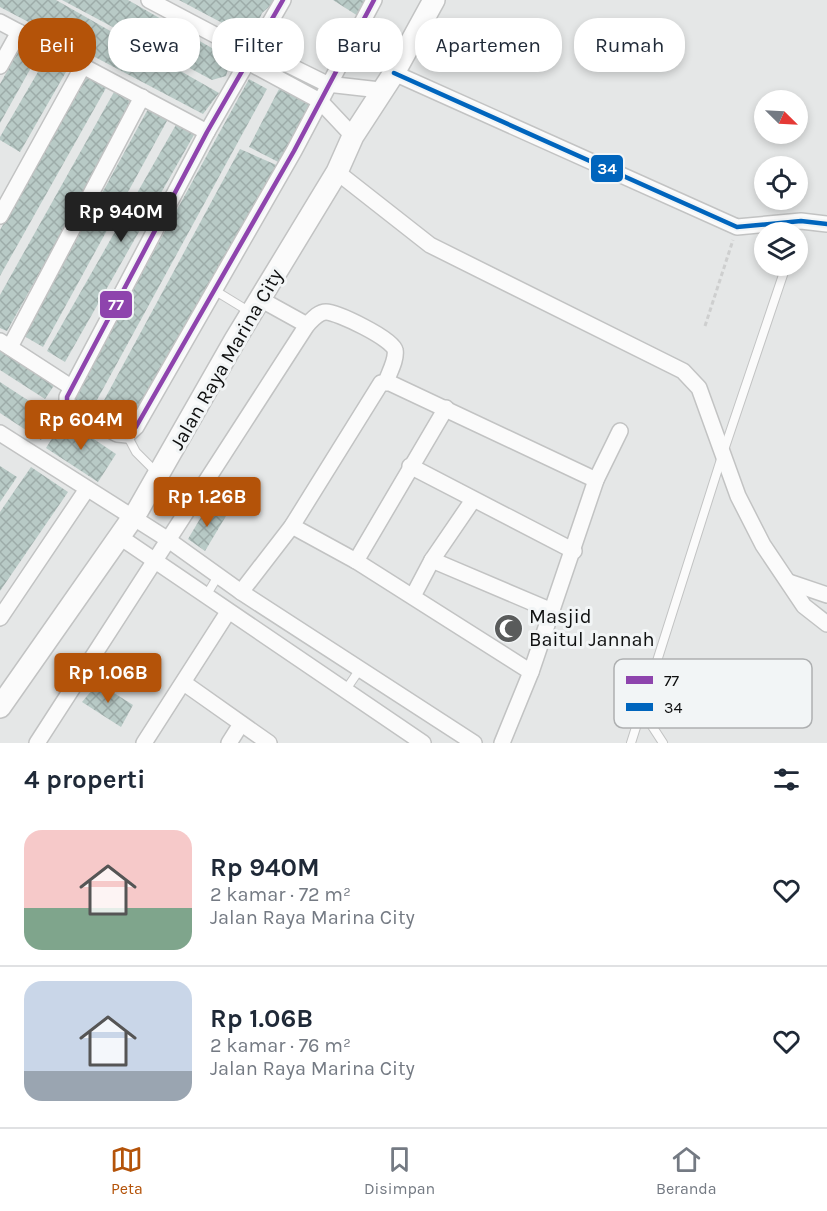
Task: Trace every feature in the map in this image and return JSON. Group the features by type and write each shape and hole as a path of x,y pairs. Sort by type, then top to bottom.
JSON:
{"main road":[{"name":"Jalan Raya Marina City","path":"0,707 132,518 255,306 337,172 354,136 380,90 394,73 434,0"}],"street":[{"path":"149,0 212,33"},
{"path":"272,18 283,0"},
{"path":"240,72 71,387 67,406 117,434 127,435 136,427 320,102 327,84 374,0"},
{"path":"0,22 18,31"},
{"path":"0,66 18,34"},
{"path":"0,216 80,72"},
{"path":"94,72 207,132"},
{"path":"276,72 320,102 354,136"},
{"path":"296,72 327,84 380,90"},
{"path":"394,73 737,227 754,227"},
{"path":"71,387 5,344 142,97"},
{"path":"337,172 430,245 683,371 699,388 738,496 763,545 804,606 827,624"},
{"path":"808,226 827,224"},
{"path":"255,306 307,325"},
{"path":"37,743 307,325 317,315 325,312 341,316 393,345 396,352 386,382"},
{"path":"242,592 292,526 381,383 386,382 446,408 596,480"},
{"path":"356,561 446,408"},
{"path":"502,743 531,672 574,551 596,480 620,431"},
{"path":"0,433 167,539 242,592 474,743"},
{"path":"410,466 574,551"},
{"path":"0,618 87,489"},
{"path":"413,596 432,560 473,500"},
{"path":"292,526 356,561 531,672"},
{"path":"120,537 423,743"},
{"path":"432,560 552,611"},
{"path":"789,582 827,595"},
{"path":"144,743 228,612"},
{"path":"184,683 269,743"},
{"path":"229,743 241,724"}],"lane":[{"path":"657,659 783,276"},
{"path":"213,289 255,306"},
{"path":"127,435 136,452 159,474"},
{"path":"206,596 218,576"},
{"path":"345,691 360,669"},
{"path":"631,743 635,728"},
{"path":"653,728 663,743"}],"path":[{"path":"705,326 737,227"}],"building":[{"path":"0,0 56,0 88,18 21,18 0,7"},
{"path":"62,0 128,0 159,18 108,18 108,25"},
{"path":"179,0 277,0 262,13 260,18 213,18"},
{"path":"333,0 366,0 358,16"},
{"path":"96,23 108,30 108,64 96,58"},
{"path":"200,41 212,48 212,72 227,72 226,76 212,80 197,72 200,72"},
{"path":"18,52 18,72 29,72 0,123 0,84"},
{"path":"38,72 66,72 20,152 0,140"},
{"path":"123,72 182,72 219,93 203,114"},
{"path":"87,77 106,88 0,276 0,230"},
{"path":"249,79 267,89 92,409 73,398"},
{"path":"279,89 314,106 284,165 249,147"},
{"path":"114,92 134,103 7,331 0,328 0,295"},
{"path":"148,109 168,119 43,347 24,336"},
{"path":"177,123 195,133 65,362 47,351"},
{"path":"240,149 281,167 127,435 96,415"},
{"path":"0,349 55,384 45,399 0,370"},
{"path":"0,382 55,418 41,440 0,413"},
{"path":"64,419 116,454 98,482 46,448"},
{"path":"0,466 17,477 0,502"},
{"path":"31,467 68,492 0,591 0,512"},
{"path":"207,507 226,516 205,551 188,539"},
{"path":"98,683 133,705 121,727 82,702"}],"transit line":[{"name":"77","path":"283,0 207,132 67,397 67,406 117,434 127,435 136,427 294,151 374,0"},
{"name":"34","path":"394,73 737,227 801,221 827,224"}],"place":[{"name":"Masjid Baitul Jannah","path":"508,628"}]}
